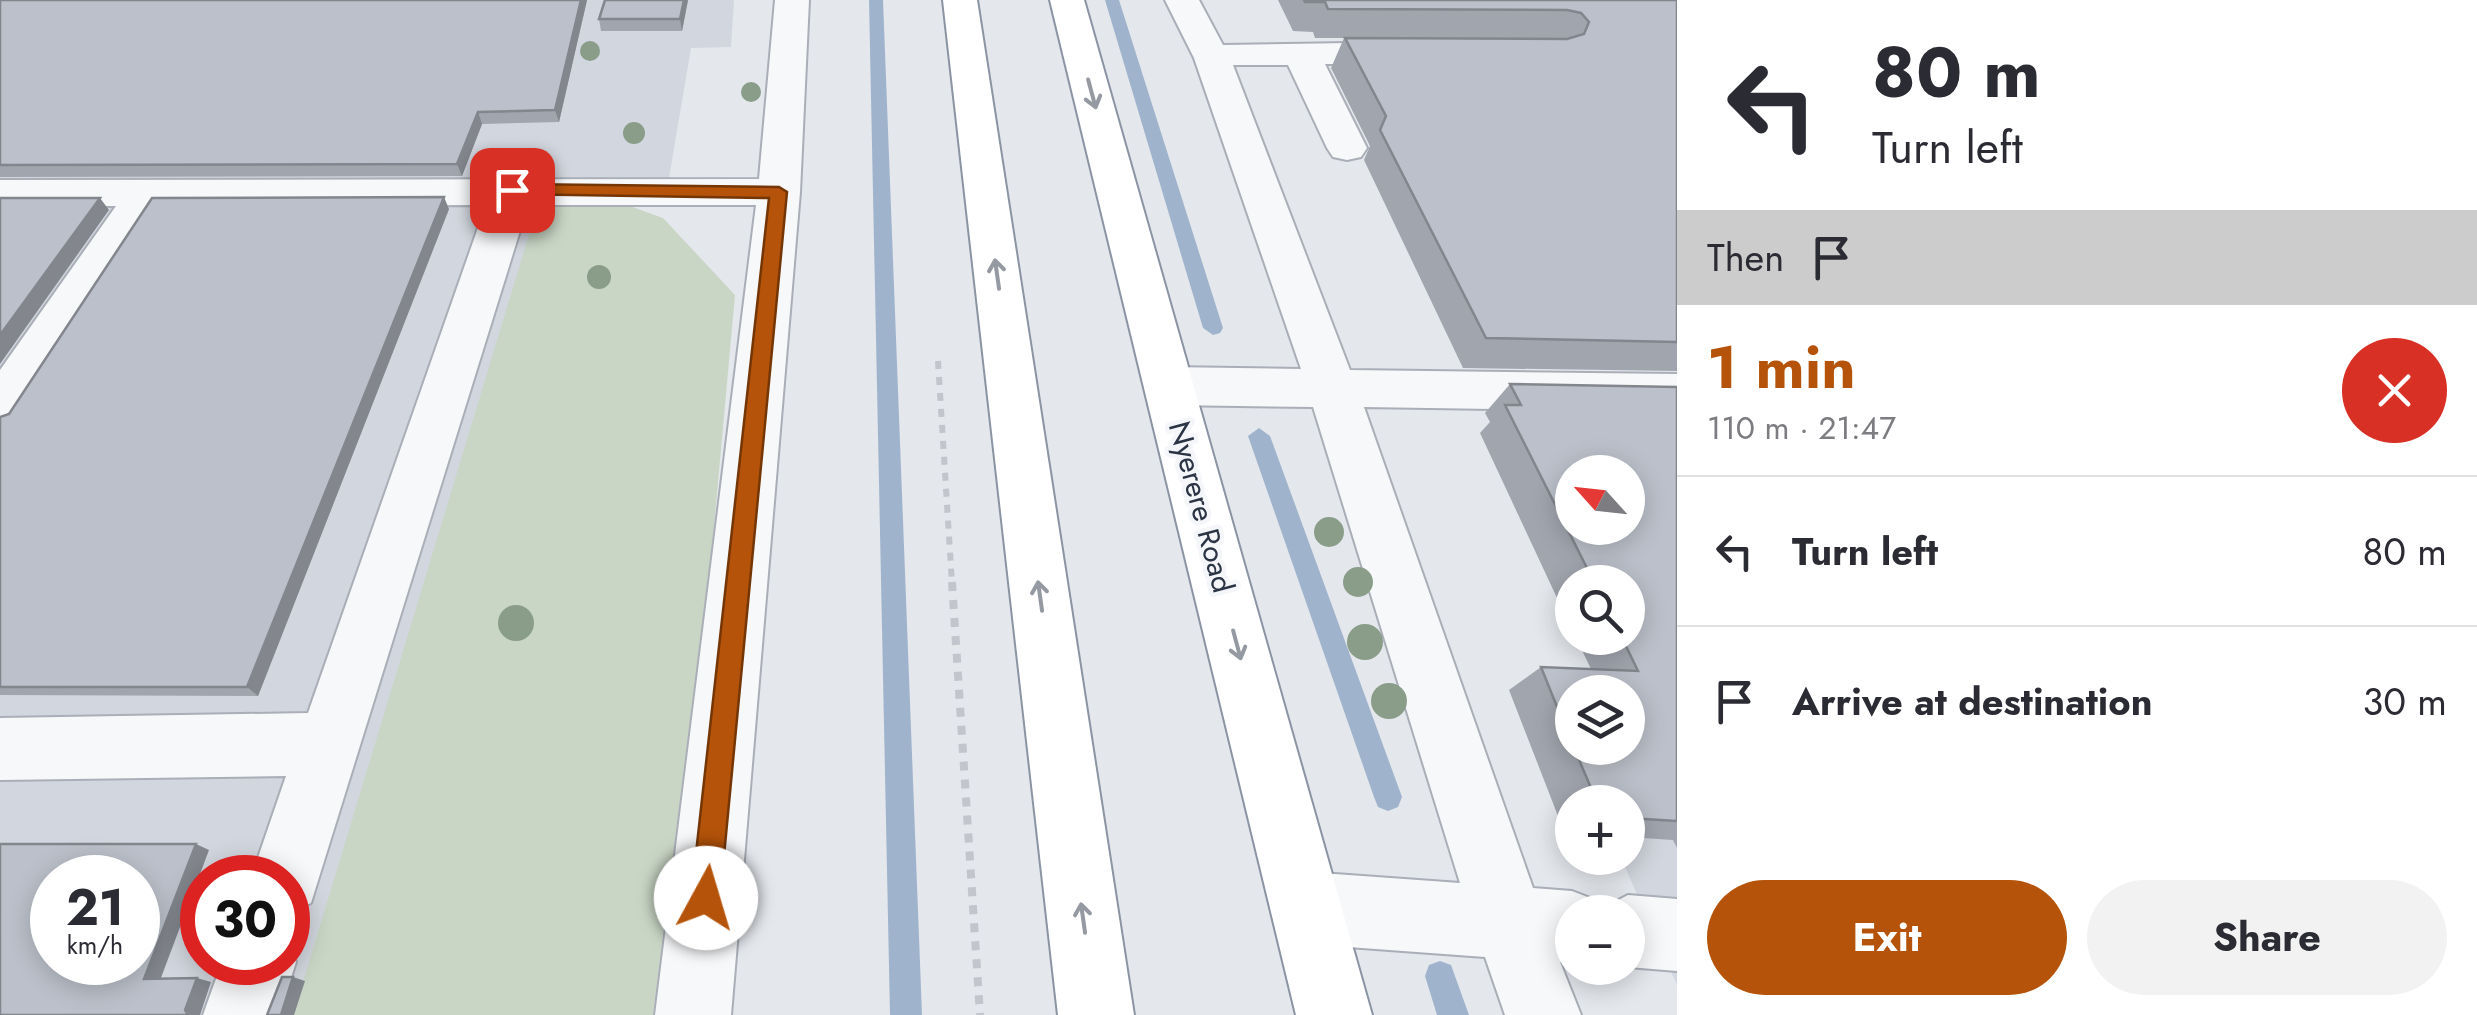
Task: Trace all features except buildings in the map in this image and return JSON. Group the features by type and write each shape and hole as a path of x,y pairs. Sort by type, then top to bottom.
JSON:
{"highway":[{"path":"960,0 1096,1015"},
{"name":"Nyerere Road","path":"1067,0 1334,1015"}],"street":[{"path":"694,1015 779,192 792,0"},
{"path":"1182,0 1212,58 1332,388 1541,925 1543,1015"},
{"path":"1212,58 1301,53 1453,54"},
{"path":"1301,53 1347,148"},
{"path":"294,855 512,190"},
{"path":"0,409 147,192"},
{"path":"0,193 779,192"},
{"path":"1169,386 1677,393"},
{"path":"0,749 330,744"},
{"path":"1307,908 1541,925"},
{"path":"1645,932 1677,934"},
{"path":"241,1015 251,985"}],"path":[{"path":"938,353 980,1015"}],"shaded area":[{"path":"0,0 734,0 731,47 691,48 669,178 588,180 419,1015 0,1015"},
{"path":"1645,688 1677,689 1677,985 1645,912 1645,895 1637,895 1628,875 1645,875 1645,785 1628,785 1628,765 1645,765"}],"green space":[{"path":"613,200 663,218 735,295 713,537 653,1015 293,1015 302,985 310,985 310,959 537,208"}],"waterway":[{"path":"876,0 906,1015"},
{"path":"1112,0 1213,328"},
{"path":"1259,436 1388,797"},
{"path":"1440,976 1453,1015"}],"route":[{"path":"512,190 779,192 706,898"}]}
